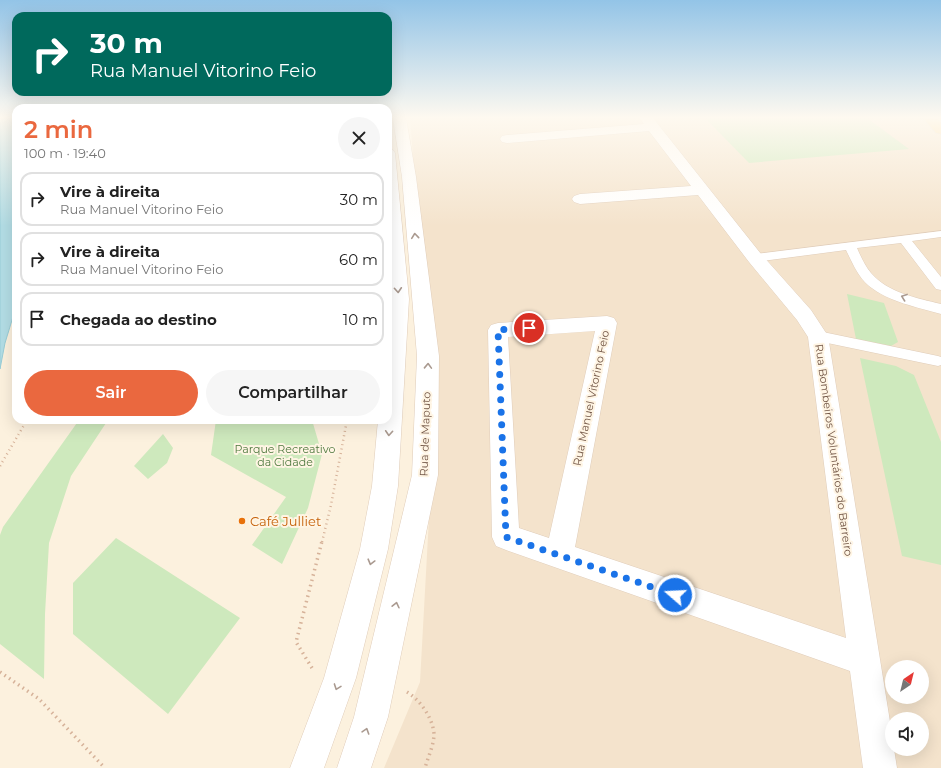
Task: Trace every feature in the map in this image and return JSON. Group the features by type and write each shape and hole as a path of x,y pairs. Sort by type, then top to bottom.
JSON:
{"street":[{"name":"Rua de Maputo","path":"354,768 371,717 425,475 428,356 409,177 405,154"},
{"name":"Rua Bombeiros Voluntários do Barreiro","path":"674,154 755,258 804,315 818,336 880,768"},
{"path":"580,199 703,190"},
{"path":"392,206 399,299 392,392"},
{"name":"Rua Manuel Vitorino Feio","path":"559,556 607,323 498,330 506,537 559,556 864,660"},
{"path":"307,768 340,678 374,549 385,486 390,424"}],"lane":[{"path":"755,258 941,234"},
{"path":"904,239 941,286"},
{"path":"850,246 867,276 874,284 901,296 941,309"},
{"path":"818,336 940,362"}],"path":[{"path":"0,466 25,424"},
{"path":"0,672 39,699 105,768"}],"shaded area":[{"path":"413,154 941,154 941,768 384,768 420,682 438,354 416,196"}],"green space":[{"path":"740,154 854,154 749,163"},
{"path":"847,294 884,303 898,342 891,346 856,339"},
{"path":"860,358 896,366 914,375 941,442 941,565 902,556"},
{"path":"76,424 105,424 71,476 49,543 45,614 44,679 0,644 0,535 3,527"},
{"name":"Parque Recreativo da Cidade","path":"215,424 313,424 322,454 308,508 282,564 252,545 286,497 211,455"},
{"path":"163,434 173,448 167,463 148,479 134,466"},
{"path":"116,538 240,618 168,714 73,634 73,583"}],"water":[{"path":"0,154 12,154 12,320 5,343 0,369"}],"place":[{"name":"Café Julliet","path":"242,521"}],"route":[{"path":"529,328 498,330 506,537 675,595"}]}
